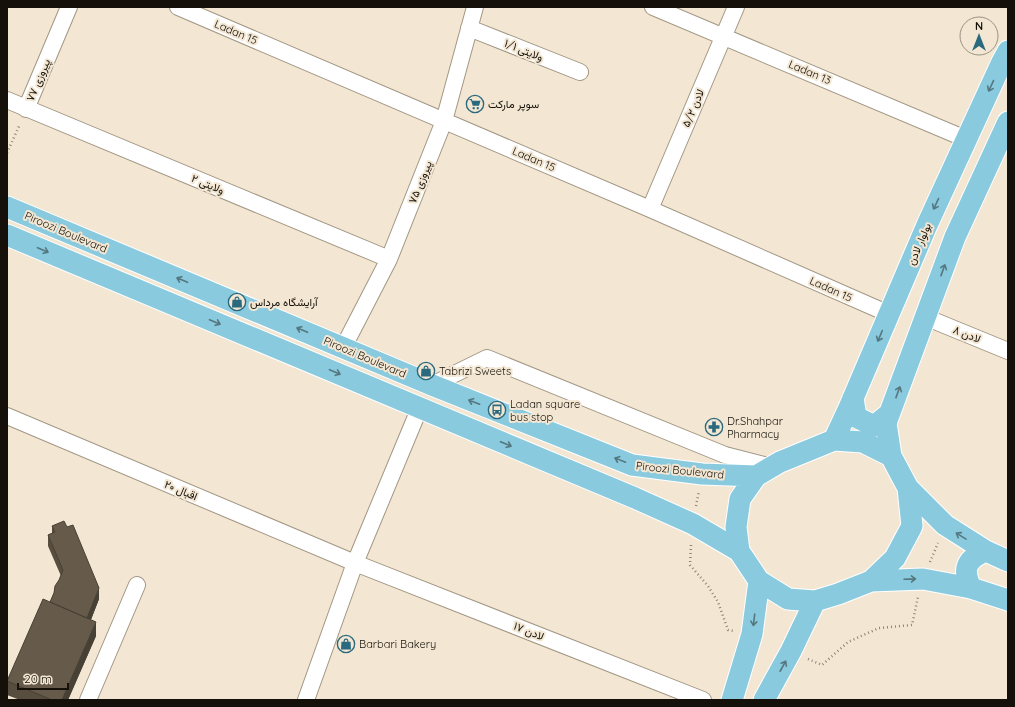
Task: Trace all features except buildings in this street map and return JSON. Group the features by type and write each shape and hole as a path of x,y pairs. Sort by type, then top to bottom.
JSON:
{"main road":[{"name":"بولوار لادن","path":"834,440 927,225 1008,51"},
{"path":"1005,135 955,237 886,423 891,456 908,488 945,525 986,551 1008,560"},
{"name":"Piroozi Boulevard","path":"7,207 432,385 632,465 702,474 764,472"},
{"path":"7,235 642,501 693,524 739,551 759,581 788,599 815,601 871,581 923,579 971,588 1008,600"},
{"path":"853,398 856,417 874,426 889,414"},
{"path":"739,551 736,526 740,499 764,472 780,462 834,440 863,442 891,456"},
{"path":"871,581 896,558 912,526 908,488"},
{"path":"971,588 966,577 967,565 975,555 986,551"},
{"path":"732,700 752,634 759,581"},
{"path":"764,700 792,651 815,601"}],"street":[{"name":"پیروزی ۷۷","path":"26,109 69,7"},
{"name":"Ladan 15","path":"178,7 650,209 889,314"},
{"name":"پیروزی ۷۵","path":"343,348 389,259 444,121 475,7"},
{"name":"Ladan 13","path":"653,7 966,139"},
{"name":"لادن ۵/۲","path":"650,209 736,7"},
{"name":"ولایتی ۱/۱","path":"469,28 580,72"},
{"name":"ولایتی ۲","path":"7,100 389,259"},
{"name":"لادن ۸","path":"925,317 1008,351"},
{"path":"432,385 487,358 725,454 764,472"},
{"path":"306,700 355,563 420,408"},
{"name":"اقبال ۲۰","path":"7,416 355,563"},
{"name":"لادن ۱۷","path":"355,563 703,700"},
{"path":"88,700 137,585"}],"path":[{"name":"پیروزی ۷۷","path":"7,153 26,109"}],"place":[{"name":"سوپر مارکت","path":"475,104"},
{"name":"آرایشگاه مرداس","path":"237,302"},
{"name":"Tabrizi Sweets","path":"426,371"},
{"name":"Ladan square bus stop","path":"497,410"},
{"name":"Dr.Shahpar Pharmacy","path":"714,427"},
{"name":"Barbari Bakery","path":"346,644"}]}
